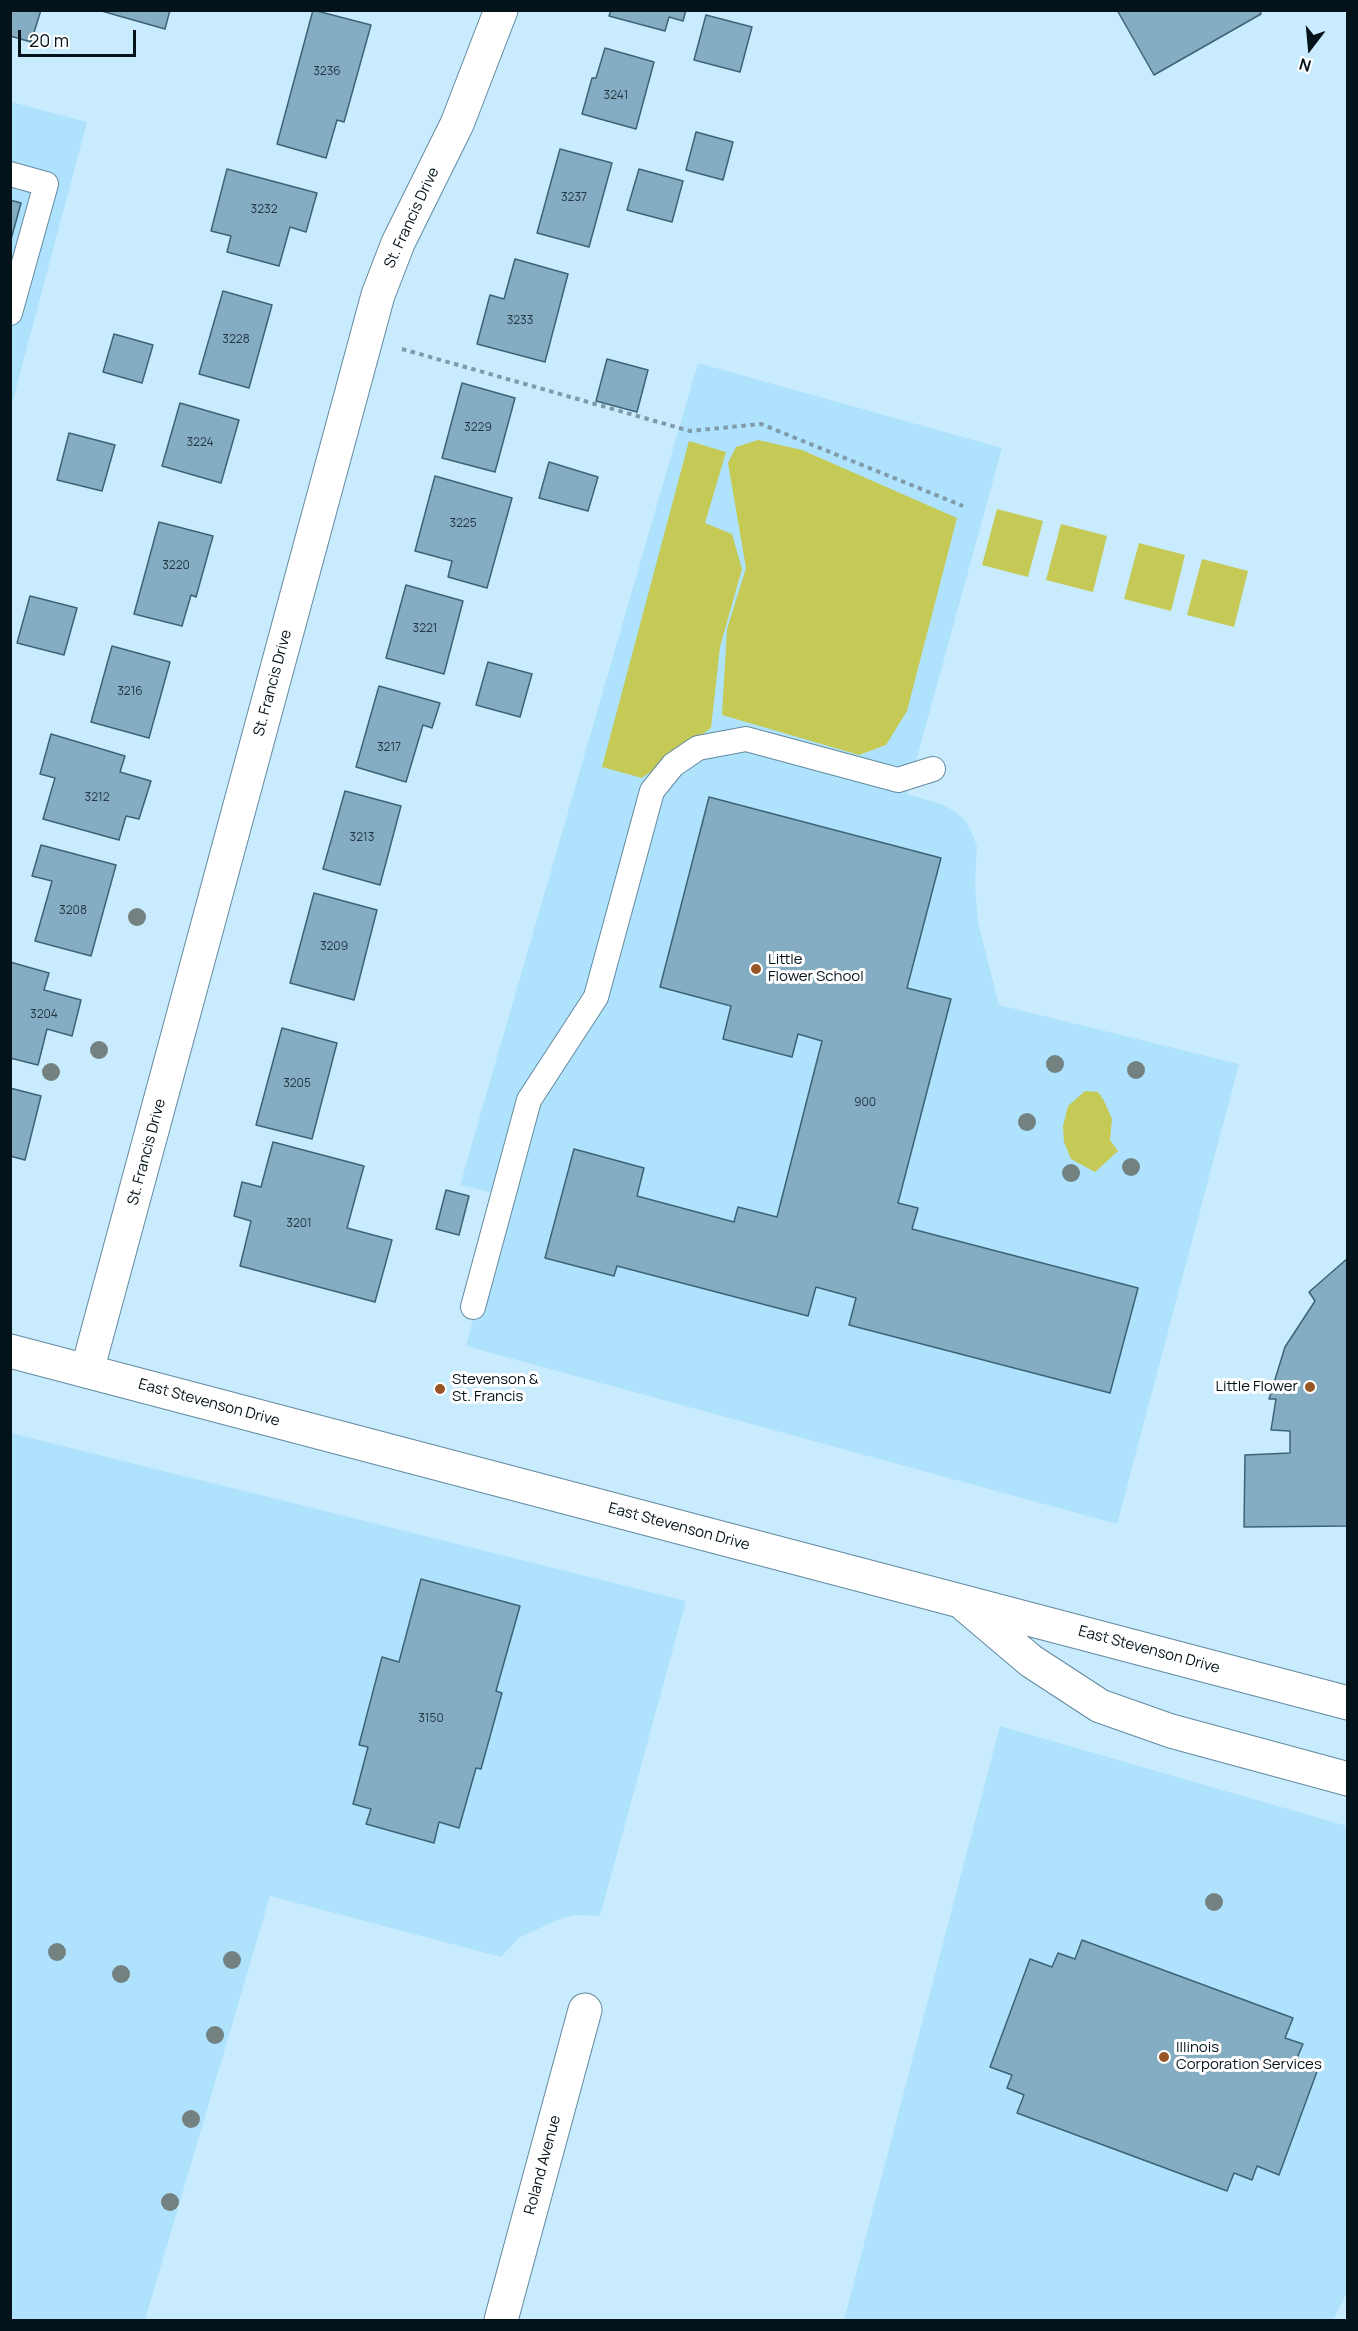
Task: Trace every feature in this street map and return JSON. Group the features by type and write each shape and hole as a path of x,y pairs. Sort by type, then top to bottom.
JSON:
{"main road":[{"name":"St. Francis Drive","path":"87,1371 378,295 403,234 457,124 501,10"},
{"name":"East Stevenson Drive","path":"10,1351 1347,1703"},
{"path":"960,1601 1031,1661 1100,1706 1171,1731 1347,1779"},
{"name":"Roland Avenue","path":"501,2320 585,2010"}],"lane":[{"path":"10,174 46,184 10,313"},
{"path":"473,1307 529,1100 596,997 652,791 673,765 698,748 746,739 898,780 933,768"}],"path":[{"path":"399,348 690,431 762,424 963,506"}],"shaded area":[{"path":"11,102 87,122 11,407"},
{"name":"Little Flower School","path":"698,363 1002,448 907,794 941,804 954,811 965,820 971,831 977,846 975,884 978,922 999,1005 1239,1064 1117,1524 466,1346 505,1196 460,1185"},
{"path":"11,1433 686,1601 600,1916 574,1915 562,1918 520,1937 501,1957 270,1896 145,2320 11,2320"},
{"path":"1000,1726 1347,1826 1348,2291 1333,2320 844,2320"}],"green space":[{"path":"758,440 802,450 957,518 907,711 886,745 859,755 722,715 727,629 746,568 728,463 736,447"},
{"path":"689,441 726,452 705,523 732,534 742,569 720,647 711,728 642,778 602,767"},
{"path":"997,509 1043,521 1028,577 982,565"},
{"path":"1061,524 1107,536 1093,592 1046,580"},
{"path":"1139,543 1185,555 1171,611 1124,599"},
{"path":"1202,559 1248,571 1234,627 1187,615"},
{"path":"1085,1091 1098,1092 1104,1101 1112,1119 1110,1140 1118,1151 1095,1172 1071,1159 1064,1142 1063,1126 1068,1106"}],"building":[{"path":"10,10 41,10 31,42 10,36"},
{"path":"98,10 170,10 165,29"},
{"path":"313,10 371,25 344,122 337,120 326,158 277,144"},
{"path":"611,10 686,10 683,21 669,17 665,31 609,16"},
{"path":"1117,10 1260,10 1261,14 1154,75"},
{"path":"706,15 752,27 740,72 694,60"},
{"path":"605,48 654,62 636,129 582,114 592,78 596,78"},
{"path":"696,132 733,142 723,180 686,170"},
{"path":"560,149 612,163 589,247 537,233"},
{"path":"227,169 317,193 306,232 290,227 279,266 227,252 231,236 211,231"},
{"path":"639,169 683,181 672,222 627,210"},
{"path":"10,200 21,203 10,243"},
{"path":"515,259 568,274 545,362 477,344 490,295 504,299"},
{"path":"223,291 272,305 249,388 199,374"},
{"path":"114,334 153,345 142,383 103,372"},
{"path":"607,359 648,370 637,412 596,401"},
{"path":"462,383 515,398 495,472 442,458"},
{"path":"180,403 239,420 221,483 162,466"},
{"path":"69,433 115,445 102,491 57,480"},
{"path":"549,462 598,477 588,511 539,498"},
{"path":"435,476 512,498 487,588 448,577 452,561 415,551"},
{"path":"159,522 213,536 196,597 191,595 182,626 134,614"},
{"path":"406,585 463,601 444,674 386,658"},
{"path":"30,596 77,608 64,655 17,643"},
{"path":"112,646 170,662 149,738 91,722"},
{"path":"488,662 532,674 520,717 476,705"},
{"path":"379,686 440,703 432,728 423,725 406,782 356,767"},
{"path":"51,734 125,756 120,772 151,781 139,819 126,816 119,840 43,819 55,778 40,774"},
{"path":"345,791 401,806 380,885 323,869"},
{"path":"709,797 941,858 907,988 951,999 898,1203 918,1208 912,1229 1138,1288 1110,1393 849,1325 856,1298 816,1287 808,1316 617,1266 614,1276 545,1258 574,1149 644,1168 637,1196 734,1222 738,1207 777,1217 822,1041 798,1034 792,1057 723,1039 731,1006 660,987"},
{"path":"41,845 116,865 91,956 35,941 52,881 32,876"},
{"path":"314,893 377,910 354,1000 290,983"},
{"path":"10,962 49,973 44,990 81,1000 72,1036 47,1029 38,1065 10,1058"},
{"path":"282,1028 337,1043 312,1139 256,1125"},
{"path":"10,1088 41,1096 25,1160 10,1156"},
{"path":"273,1142 364,1166 347,1228 392,1240 375,1302 240,1266 251,1221 234,1216 242,1182 261,1187"},
{"path":"446,1190 469,1196 459,1235 436,1229"},
{"name":"Little Flower","path":"1348,1258 1348,1526 1244,1527 1245,1455 1290,1453 1290,1431 1271,1430 1276,1399 1269,1399 1285,1347 1315,1301 1309,1292"},
{"path":"421,1579 520,1606 496,1691 502,1693 481,1769 476,1768 459,1828 439,1822 434,1843 366,1824 371,1809 353,1804 368,1747 359,1745 382,1657 399,1662"},
{"path":"1082,1940 1293,2018 1285,2038 1303,2044 1297,2058 1319,2066 1279,2175 1257,2166 1252,2180 1234,2173 1227,2191 1017,2113 1024,2095 1007,2088 1012,2075 990,2067 1030,1959 1052,1967 1058,1953 1075,1959"}],"place":[{"name":"Little Flower School","path":"756,969"},
{"name":"Little Flower","path":"1310,1387"},
{"name":"Stevenson & St. Francis","path":"440,1389"},
{"name":"Illinois Corporation Services","path":"1164,2057"}]}
